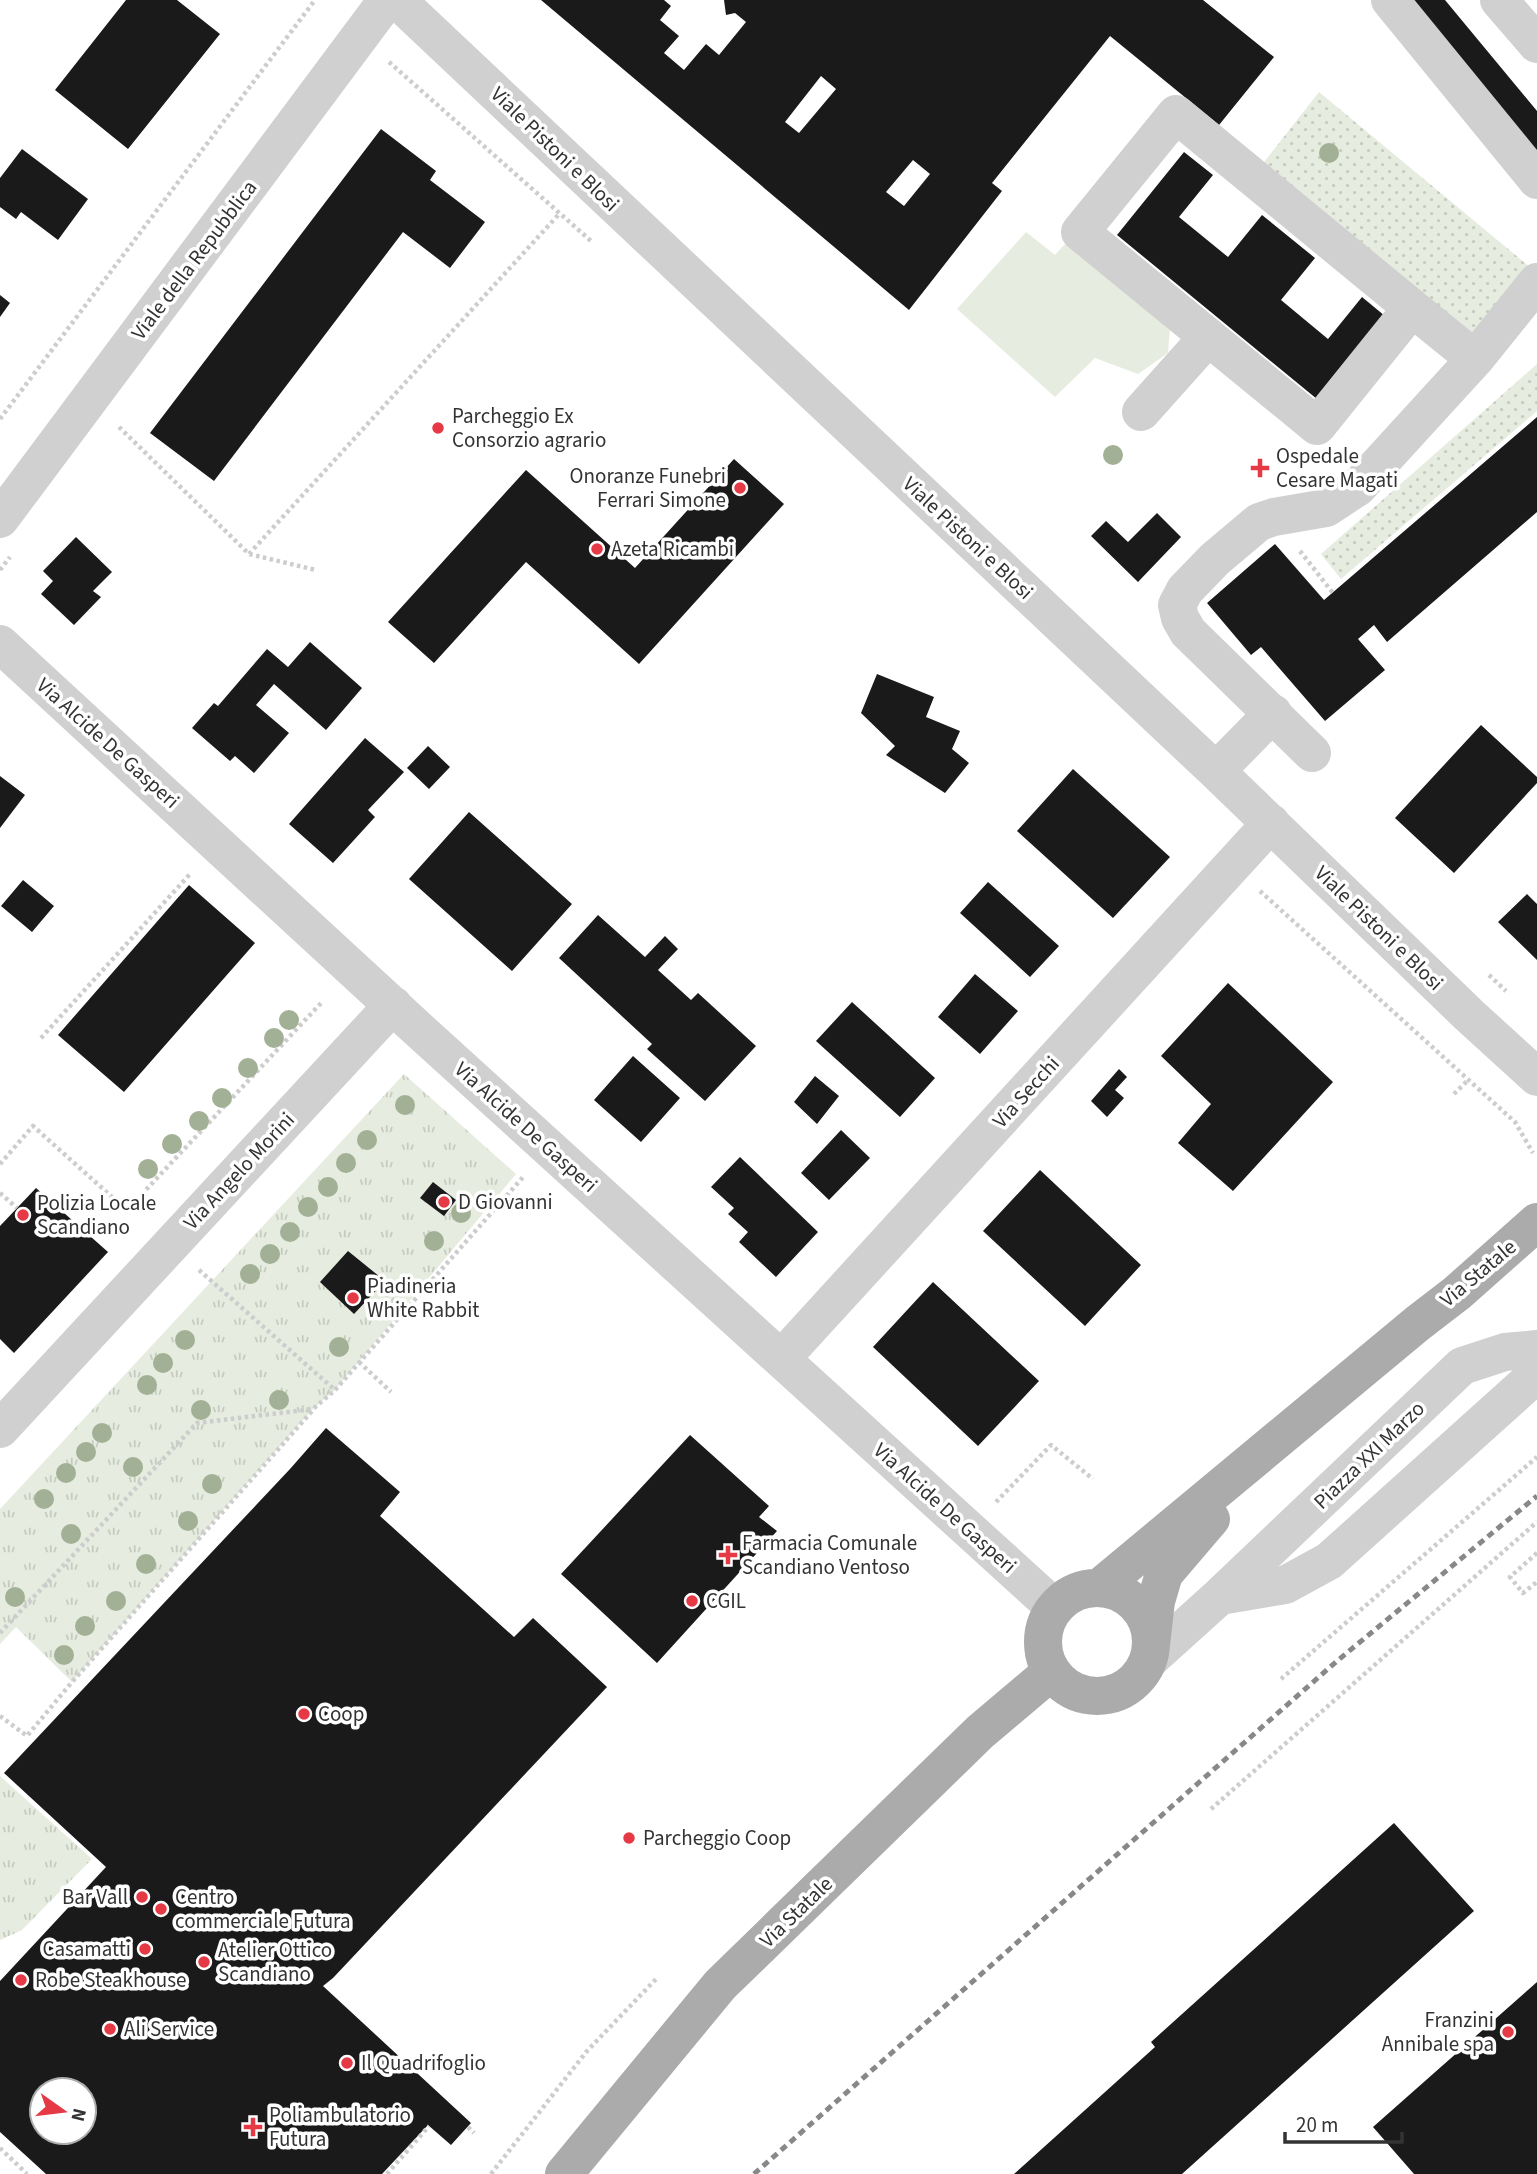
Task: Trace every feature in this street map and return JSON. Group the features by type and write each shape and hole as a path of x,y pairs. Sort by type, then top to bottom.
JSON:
{"main road":[{"name":"Via Statale","path":"1418,1323 1457,1293 1537,1222"},
{"path":"1100,1587 1418,1323"},
{"path":"1149,1652 1149,1627 1136,1605 1116,1591 1100,1587 1082,1589 1067,1596 1054,1607 1046,1622 1042,1639 1044,1656 1051,1672 1070,1689 1094,1697 1111,1695 1127,1688 1139,1676 1149,1652 1156,1601 1164,1574 1239,1489 1418,1323"},
{"name":"Via Statale","path":"564,2174 720,1985 980,1732 1051,1672"}],"street":[{"name":"Viale della Repubblica","path":"0,519 387,0"},
{"name":"Viale Pistoni e Blosi","path":"397,0 1537,1077"},
{"path":"1390,0 1537,180"},
{"path":"1499,0 1537,44"},
{"path":"1412,308 1317,426 1080,232 1176,114 1475,359"},
{"path":"1312,753 1188,632 1180,618 1177,605 1185,590 1223,551 1259,522 1326,508 1358,487 1475,359 1537,282"},
{"path":"1141,412 1208,337"},
{"name":"Via Alcide De Gasperi","path":"0,644 1054,1607"},
{"path":"1216,771 1273,713"},
{"name":"Via Secchi","path":"781,1359 1270,823"},
{"name":"Via Angelo Morini","path":"0,1429 393,1005"},
{"name":"Piazza XXI Marzo","path":"1149,1652 1220,1596 1462,1366 1505,1352 1537,1349"},
{"path":"1220,1596 1285,1585 1329,1561 1537,1374"}],"path":[{"path":"0,419 315,0"},
{"path":"249,554 560,214"},
{"path":"113,422 249,554 316,570"},
{"path":"41,1038 218,843"},
{"path":"1232,866 1515,1122 1533,1153"},
{"path":"0,1164 33,1126 129,1212 323,1001"},
{"path":"1454,1094 1468,1079"},
{"path":"27,1735 313,1409 335,1390 532,1167"},
{"path":"0,1194 17,1208"},
{"path":"190,1262 335,1390"},
{"path":"382,1290 406,1310"},
{"path":"359,1362 391,1392"},
{"path":"0,1633 197,1423 313,1409"},
{"path":"990,1508 1051,1446 1093,1479"},
{"path":"1281,1679 1537,1457"},
{"path":"1211,1809 1537,1522"},
{"path":"1537,1553 1510,1577 1523,1593 1537,1582"},
{"path":"0,1716 33,1741"},
{"path":"491,2174 587,2051 658,1977"},
{"path":"387,2174 429,2126"},
{"path":"468,2127 474,2133"},
{"path":"0,2148 27,2174"}],"green space":[{"path":"1319,92 1531,268 1465,341 1261,166"},
{"path":"1026,232 1055,255 1065,244 1149,307 1170,328 1168,353 1138,374 1095,358 1055,397 957,309"},
{"path":"1537,364 1537,411 1341,579 1321,554"},
{"path":"404,1074 516,1174 335,1390 313,1409 72,1682 16,1627 0,1644 0,1509"},
{"path":"0,1776 92,1859 22,1930 0,1940"}],"building":[{"path":"126,0 177,0 220,34 128,149 55,90"},
{"path":"541,0 664,0 671,6 660,20 679,36 664,53 684,70 706,44 719,55 746,22 735,13 726,15 724,0 1203,0 1274,57 1219,125 1110,36 992,183 1002,191 909,310","holes":["821,76 836,89 799,133 785,122","913,160 930,174 904,206 886,192"]},
{"path":"1410,0 1445,0 1537,111 1537,153"},
{"path":"381,129 436,171 430,180 485,222 450,268 403,232 214,481 150,433"},
{"path":"22,149 88,199 58,240 21,212 16,219 0,207 0,178"},
{"path":"1184,152 1213,175 1179,217 1228,257 1262,215 1315,258 1281,300 1328,339 1362,297 1391,321 1323,404 1117,235"},
{"path":"0,295 10,303 0,317"},
{"path":"1537,417 1537,512 1387,642 1374,625 1358,639 1385,670 1325,721 1261,647 1251,655 1207,603 1275,544 1324,600"},
{"path":"734,459 784,504 639,664 526,562 434,663 388,622 526,470 635,568"},
{"path":"1157,513 1181,537 1138,582 1091,536 1106,521 1128,542"},
{"path":"76,537 112,572 93,591 101,597 74,625 41,594 53,581 43,571"},
{"path":"310,642 362,688 326,730 274,684 256,705 289,733 254,773 235,756 230,761 192,728 214,703 218,706 267,649 288,667"},
{"path":"877,674 934,697 926,717 960,731 952,749 969,763 945,793 886,755 895,746 861,713"},
{"path":"1481,725 1537,777 1537,783 1454,873 1395,818"},
{"path":"365,738 404,772 368,810 375,817 333,863 289,824"},
{"path":"428,746 450,767 429,789 407,768"},
{"path":"1073,769 1170,857 1113,918 1017,831"},
{"path":"0,776 25,795 0,828"},
{"path":"469,812 572,904 512,971 409,879"},
{"path":"23,880 54,906 32,932 1,906"},
{"path":"988,882 1059,946 1030,977 960,913"},
{"path":"189,885 255,943 124,1092 58,1035"},
{"path":"1527,894 1537,904 1537,960 1498,922"},
{"path":"598,915 645,957 665,936 678,949 658,970 691,1000 698,993 756,1046 705,1101 647,1049 652,1044 559,958"},
{"path":"975,974 1018,1011 980,1054 938,1017"},
{"path":"1228,983 1333,1082 1233,1191 1178,1143 1211,1104 1161,1056"},
{"path":"852,1002 935,1078 900,1117 816,1041"},
{"path":"633,1056 680,1098 641,1142 594,1100"},
{"path":"1119,1069 1127,1077 1115,1090 1124,1098 1107,1117 1091,1101"},
{"path":"815,1076 839,1096 817,1124 794,1102"},
{"path":"841,1130 870,1158 829,1200 801,1173"},
{"path":"740,1157 818,1232 776,1277 739,1242 748,1232 728,1214 734,1208 711,1187"},
{"path":"1040,1170 1141,1265 1085,1326 983,1231"},
{"path":"433,1182 456,1200 444,1216 420,1198"},
{"path":"36,1188 108,1252 14,1353 0,1339 0,1226"},
{"name":"Piadineria White Rabbit","path":"348,1251 385,1281 354,1314 320,1282"},
{"path":"933,1282 1039,1381 978,1446 873,1347"},
{"path":"326,1428 400,1492 380,1516 514,1637 533,1618 607,1687 323,1986 471,2123 451,2145 428,2125 382,2174 46,2174 0,2132 0,1981 106,1867 4,1773"},
{"path":"690,1435 769,1506 759,1517 777,1531 657,1663 561,1574"},
{"path":"1394,1823 1474,1911 1182,2174 1014,2174 1155,2047 1151,2042"},
{"name":"Franzini Annibale spa","path":"1537,1982 1537,2174 1414,2174 1373,2127"}],"railway":[{"path":"754,2174 1337,1661 1537,1496"}],"place":[{"name":"Parcheggio Ex Consorzio agrario","path":"438,428"},
{"name":"Ospedale Cesare Magati","path":"1260,468"},
{"name":"Onoranze Funebri Ferrari Simone","path":"740,488"},
{"name":"Azeta Ricambi","path":"597,549"},
{"name":"D Giovanni","path":"444,1202"},
{"name":"Polizia Locale Scandiano","path":"23,1215"},
{"name":"Piadineria White Rabbit","path":"353,1298"},
{"name":"Farmacia Comunale Scandiano Ventoso","path":"728,1555"},
{"name":"CGIL","path":"692,1601"},
{"name":"Coop","path":"304,1714"},
{"name":"Parcheggio Coop","path":"629,1838"},
{"name":"Bar Vall","path":"142,1897"},
{"name":"Centro commerciale Futura","path":"161,1909"},
{"name":"Casamatti","path":"145,1949"},
{"name":"Atelier Ottico Scandiano","path":"204,1962"},
{"name":"Robe Steakhouse","path":"21,1980"},
{"name":"Ali Service","path":"110,2029"},
{"name":"Franzini Annibale spa","path":"1508,2032"},
{"name":"Il Quadrifoglio","path":"347,2063"},
{"name":"Poliambulatorio Futura","path":"253,2127"}]}
